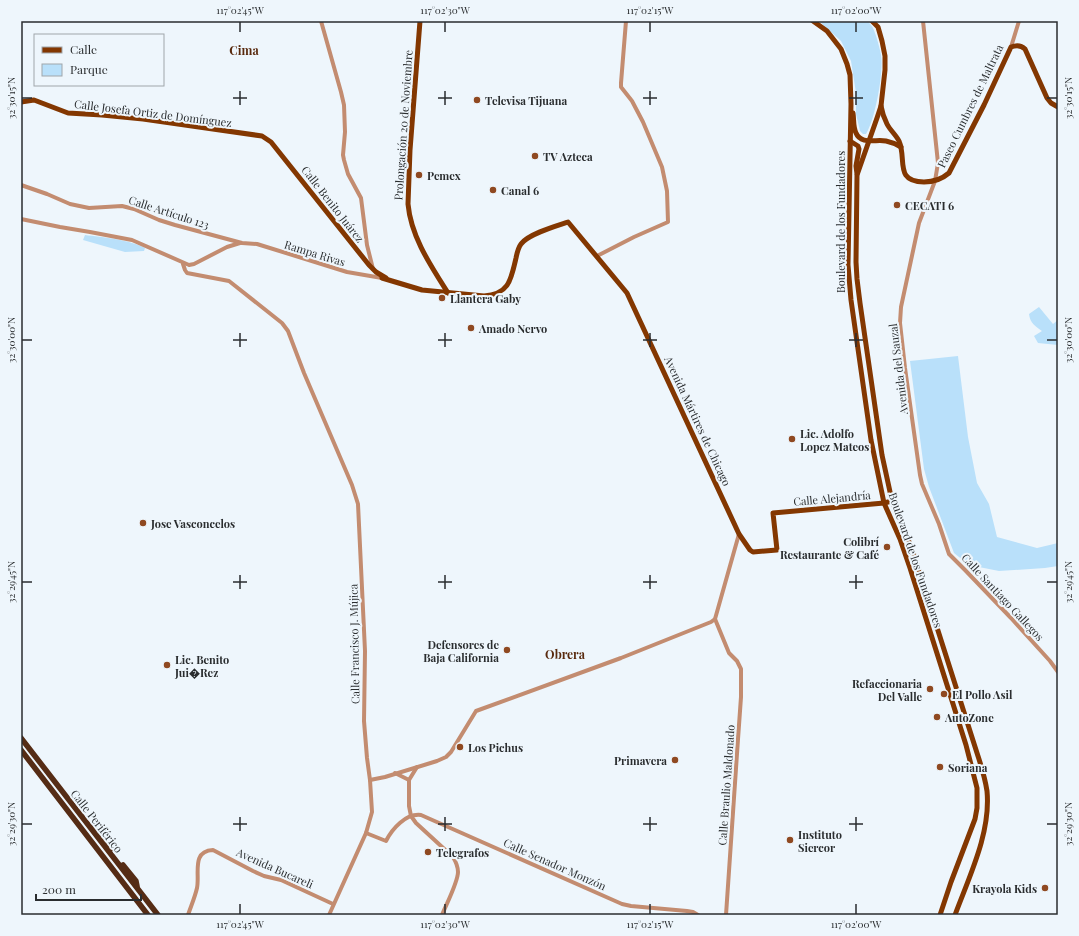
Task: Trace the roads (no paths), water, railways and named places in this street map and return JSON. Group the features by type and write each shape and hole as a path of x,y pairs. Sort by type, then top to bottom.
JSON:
{"highway":[{"name":"Calle Periférico","path":"21,738 158,915"},
{"name":"Calle Periférico","path":"21,750 148,915"}],"main road":[{"name":"Prolongación 20 de Noviembre","path":"420,21 410,150 408,211 420,245 448,293"},
{"name":"Boulevard de los Fundadores","path":"813,21 827,32 841,49 850,75 851,104 848,266 851,300 871,440 884,503 900,539 912,575 966,745 977,788 978,797 975,819 940,915"},
{"name":"Boulevard de los Fundadores","path":"872,21 878,27 882,41 885,56 884,77 881,106 857,176 856,262 857,279 882,454 892,501 912,549 977,753 987,792 986,817 980,848 955,915"},
{"path":"1011,47 1016,45 1022,46 1025,49 1047,98 1051,103 1058,107"},
{"name":"Paseo Cumbres de Maltrata","path":"901,147 904,174 910,179 916,182 935,181 943,178 949,173 984,105 1011,47"},
{"name":"Calle Josefa Ortiz de Domínguez","path":"21,102 34,100 68,113 143,119 262,136"},
{"path":"851,104 856,134 869,141 886,140 901,147"},
{"path":"881,106 886,123 899,141 901,147"},
{"name":"Calle Benito Juárez","path":"262,136 271,142 373,270 391,281"},
{"path":"850,141 858,146 859,149 856,166 857,176"},
{"name":"Calle Benito Juárez","path":"382,278 422,290 484,296 492,295 501,292 512,278 518,250 522,242 530,236 568,222"},
{"name":"Avenida Mártires de Chicago","path":"568,222 627,292 739,534 753,552 777,550"},
{"path":"851,300 856,303 862,315"},
{"name":"Calle Alejandría","path":"777,550 773,513 892,501"}],"street":[{"path":"321,21 344,105 344,160 348,174 361,198 367,245 373,270"},
{"path":"597,256 668,222 667,191 662,167 643,122 632,101 621,87 620,79 626,21"},
{"name":"Avenida del Sauzal","path":"923,21 938,164 935,181 919,223 901,307 900,323 922,484 949,554"},
{"name":"Paseo Cumbres de Maltrata","path":"1011,47 1019,21"},
{"name":"Calle Artículo 123","path":"21,186 47,194 70,204 89,208 112,206 128,207 159,220 242,243"},
{"path":"21,219 60,228 132,240 183,264 192,265 227,247 242,243"},
{"name":"Rampa Rivas","path":"242,243 257,244 347,272 382,278"},
{"name":"Calle Francisco J. Mújica","path":"183,264 187,273 229,281 280,320 288,331 304,373 352,485 358,504 364,651 364,721 372,812 366,834 329,915"},
{"path":"370,780 437,761 446,757 451,752 476,710 621,658 711,622 715,619 739,534"},
{"name":"Calle Santiago Gallegos","path":"949,554 1011,618 1058,672"},
{"name":"Calle Braulio Maldonado","path":"715,619 728,653 739,663 741,669 741,696 726,915"},
{"path":"418,766 409,780 409,806 411,816 416,823 453,857 457,864 458,877 442,915"},
{"path":"395,773 409,780"},
{"name":"Calle Senador Monzón","path":"411,816 416,814 422,815 622,904 687,911 698,915"},
{"path":"366,834 386,841 394,829 411,816"},
{"name":"Avenida Bucareli","path":"188,915 197,888 198,860 203,853 210,850 213,850 259,873 281,880 333,904"}],"place":[{"name":"Televisa Tijuana","path":"477,100"},
{"name":"TV Azteca","path":"535,156"},
{"name":"Pemex","path":"419,175"},
{"name":"Canal 6","path":"493,190"},
{"name":"CECATI 6","path":"897,205"},
{"name":"Llantera Gaby","path":"442,298"},
{"name":"Amado Nervo","path":"471,328"},
{"name":"Lic. Adolfo Lopez Mateos","path":"792,439"},
{"name":"Jose Vasconcelos","path":"143,523"},
{"name":"Colibrí Restaurante & Café","path":"887,547"},
{"name":"Defensores de Baja California","path":"507,650"},
{"name":"Lic. Benito Jui�Rez","path":"167,665"},
{"name":"Refaccionaria Del Valle","path":"930,689"},
{"name":"El Pollo Asil","path":"944,694"},
{"name":"AutoZone","path":"937,717"},
{"name":"Los Pichus","path":"460,747"},
{"name":"Primavera","path":"675,760"},
{"name":"Soriana","path":"940,767"},
{"name":"Instituto Siercor","path":"790,840"},
{"name":"Telegrafos","path":"428,852"},
{"name":"Krayola Kids","path":"1045,888"}],"district":[{"name":"Cima","path":"244,50"},
{"name":"Obrera","path":"565,654"}]}
